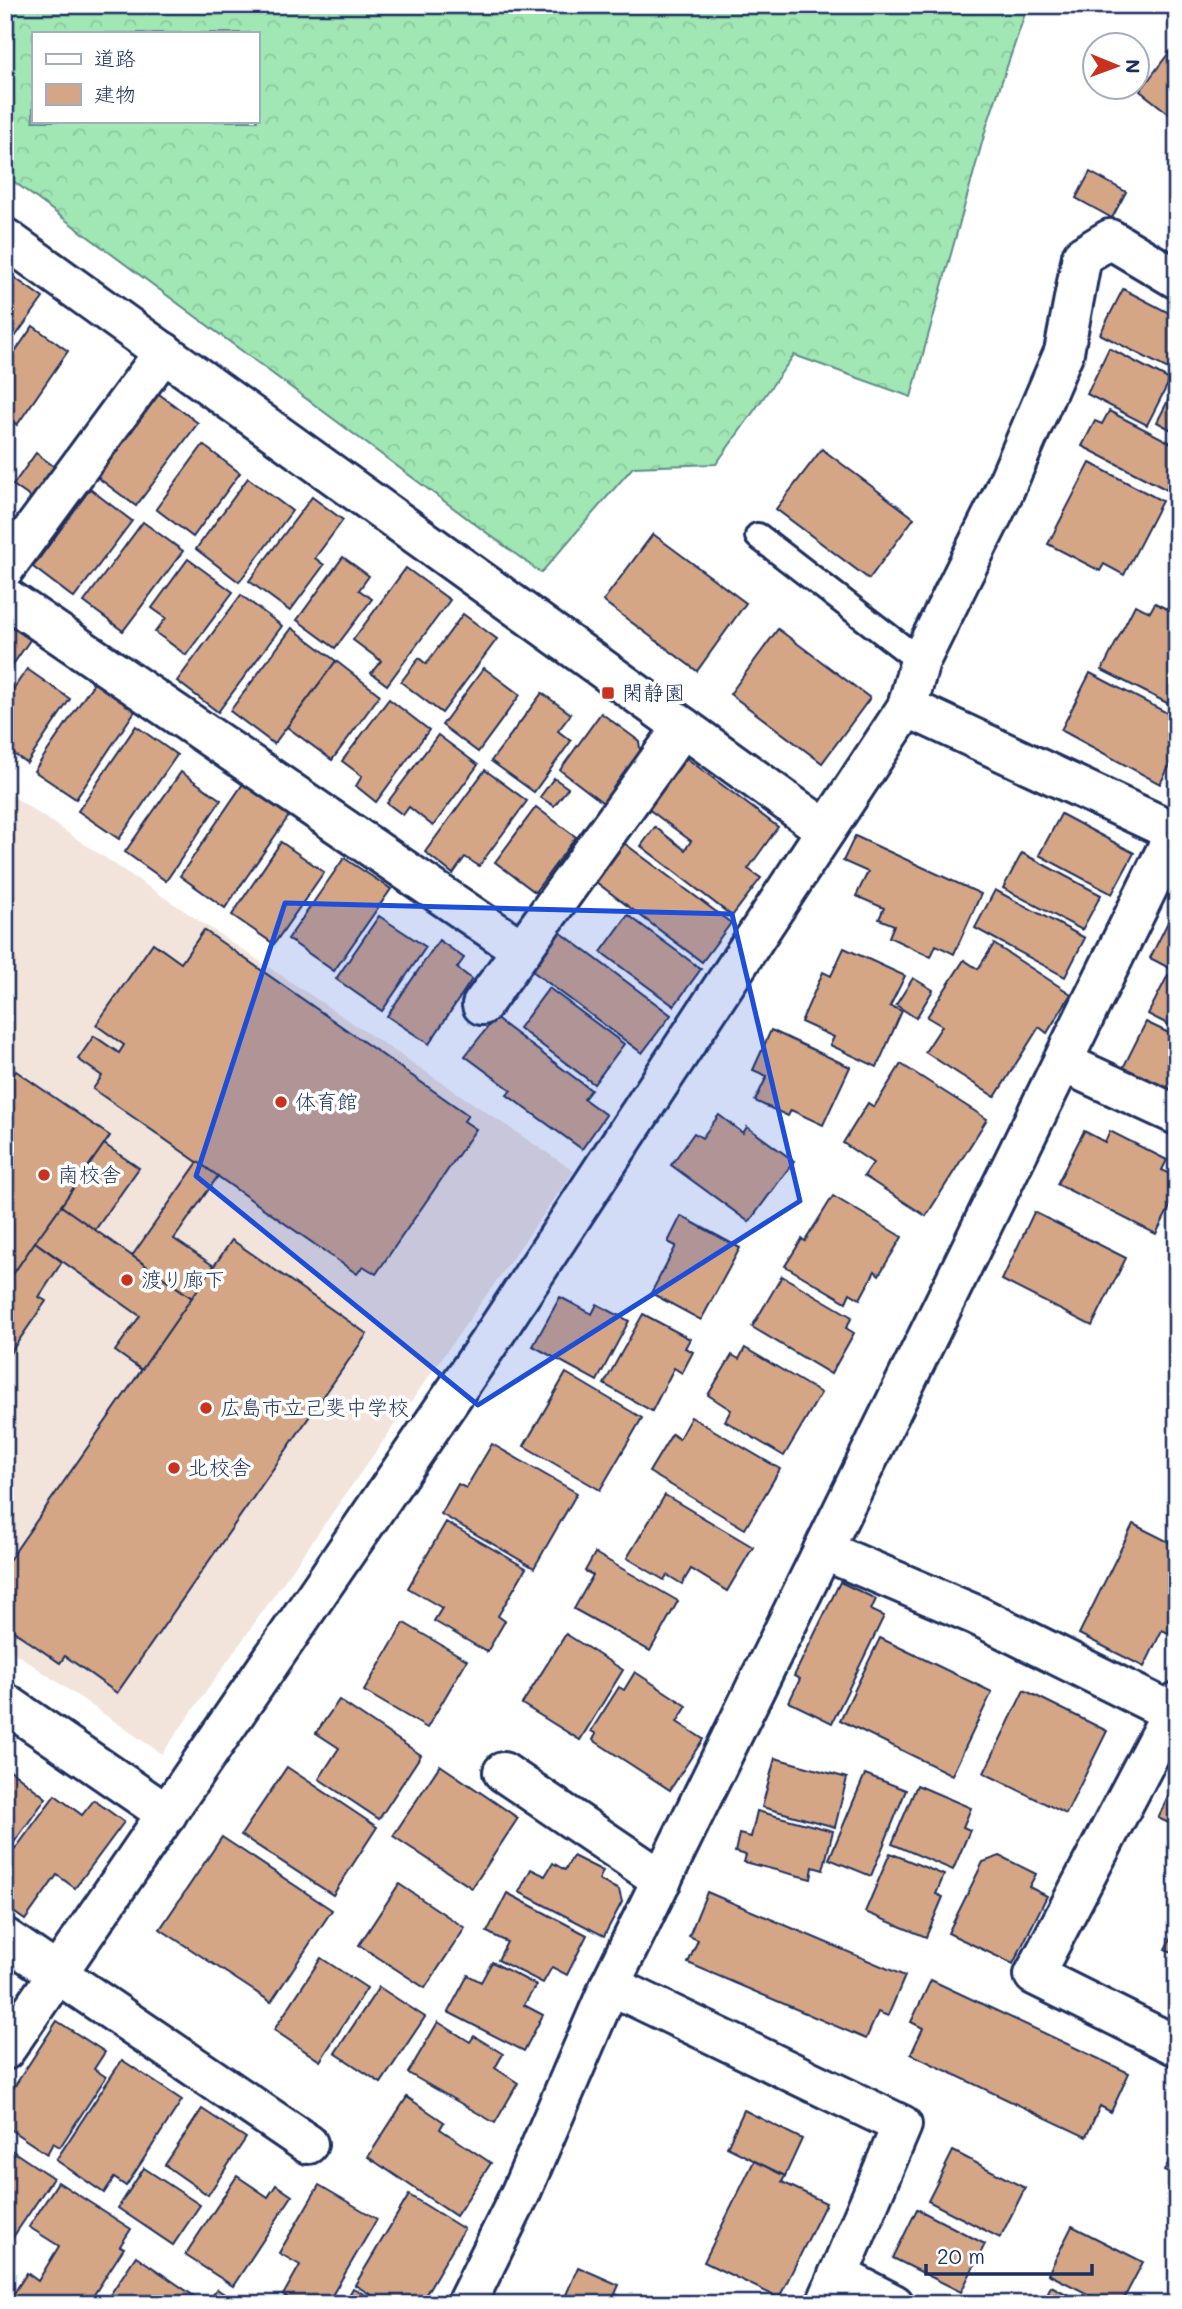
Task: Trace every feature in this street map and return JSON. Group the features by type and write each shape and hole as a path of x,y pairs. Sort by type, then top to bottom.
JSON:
{"street":[{"path":"5,238 826,830"},
{"path":"5,2050 492,1338 907,707 920,662 1001,498 1064,352 1082,256 1111,239 1177,279"},
{"path":"5,568 164,352"},
{"path":"5,597 522,950"},
{"path":"466,2304 521,2192 611,1986 662,1880 1176,831 907,707"},
{"path":"482,1005 683,727"},
{"path":"1064,1063 1177,1115"},
{"path":"823,1550 976,1615 1174,1707 1034,1975 1177,2046"},
{"path":"5,1703 167,1814"},
{"path":"503,1772 662,1880"},
{"path":"5,1937 308,2144"},
{"path":"611,1986 902,2125 832,2290 894,2304"}],"lane":[{"path":"758,536 920,662"}],"highlighted area":[{"path":"285,903 732,914 800,1201 478,1405 196,1176"}],"shaded area":[{"name":"広島市立己斐中学校","path":"5,791 574,1171 162,1754 5,1646"}],"green space":[{"path":"5,5 1028,5 987,125 911,397 794,355 716,464 633,467 541,573 5,175"}],"building":[{"path":"1174,46 1177,48 1177,120 1150,99 1150,78"},
{"path":"1090,172 1126,192 1112,218 1076,198"},
{"path":"5,271 43,298 5,351"},
{"path":"1123,289 1177,317 1177,357 1170,370 1100,334"},
{"path":"33,326 68,351 17,425 5,416 5,366"},
{"path":"1109,348 1170,380 1147,425 1087,394"},
{"path":"1177,383 1177,433 1157,422"},
{"path":"159,394 198,423 136,506 97,477"},
{"path":"1109,411 1177,446 1177,495 1082,446 1095,421 1102,424"},
{"path":"203,445 240,473 193,537 156,509"},
{"path":"822,449 914,518 869,579 776,509"},
{"path":"36,453 56,468 33,499 13,485"},
{"path":"1090,463 1162,501 1124,575 1104,564 1100,571 1048,544"},
{"path":"248,478 292,511 239,582 196,549"},
{"path":"90,489 132,521 74,598 33,567"},
{"path":"312,497 343,520 315,558 324,565 290,611 249,581"},
{"path":"143,522 183,551 123,631 84,602"},
{"path":"653,534 746,603 697,671 603,601"},
{"path":"343,557 369,576 359,590 372,599 335,648 297,620"},
{"path":"188,559 233,592 186,655 155,632 166,618 152,608"},
{"path":"406,568 450,600 387,685 371,673 381,661 353,640"},
{"path":"241,595 282,626 218,712 177,681"},
{"path":"1155,603 1177,614 1177,708 1102,670 1135,605 1150,612"},
{"path":"463,614 497,639 442,713 401,682 419,658 426,664"},
{"path":"5,618 32,637 5,676"},
{"path":"292,628 336,661 274,744 230,711"},
{"path":"778,629 870,698 822,763 730,694"},
{"path":"336,661 380,695 332,760 287,727"},
{"path":"484,668 520,695 478,752 442,725"},
{"path":"27,669 70,699 27,763 5,748 5,701"},
{"path":"1090,673 1177,718 1177,752 1160,784 1061,730"},
{"path":"96,680 137,708 76,799 34,771"},
{"path":"542,693 571,714 558,731 571,741 534,792 491,761"},
{"path":"389,699 429,730 376,802 356,786 362,776 342,761"},
{"path":"601,713 639,741 641,757 606,805 560,770"},
{"path":"136,726 177,755 119,839 78,811"},
{"path":"438,735 478,765 433,826 409,807 403,815 387,803"},
{"path":"685,757 778,827 748,869 761,878 732,916 641,846 655,827 685,850 691,841 647,808"},
{"path":"485,770 527,801 479,866 465,857 453,874 425,852"},
{"path":"181,772 221,800 166,881 125,852"},
{"path":"554,778 568,788 554,806 540,797"},
{"path":"245,781 291,813 225,908 180,876"},
{"path":"536,807 576,837 535,892 495,862"},
{"path":"1061,814 1134,853 1112,894 1039,855"},
{"path":"855,836 981,894 954,954 936,945 931,957 889,937 894,925 879,919 884,908 856,896 868,872 843,861"},
{"path":"281,842 324,872 274,944 232,915"},
{"path":"624,843 731,923 702,962 596,882"},
{"path":"1022,853 1101,895 1082,930 1003,888"},
{"path":"344,858 391,889 334,971 288,939"},
{"path":"995,890 1085,938 1065,977 975,928"},
{"path":"628,915 701,969 674,1006 601,952"},
{"path":"379,916 426,947 382,1011 336,979"},
{"path":"1171,916 1177,919 1177,972 1150,958"},
{"name":"体育館","path":"204,930 468,1115 464,1121 476,1129 376,1274 363,1266 357,1274 93,1089 102,1076 78,1059 94,1036 119,1053 124,1045 96,1025 153,943 181,963"},
{"path":"560,932 671,1015 642,1053 531,970"},
{"path":"439,940 464,958 457,968 472,979 429,1044 387,1016"},
{"path":"994,944 1071,994 1047,1033 1039,1027 995,1097 925,1052 942,1026 927,1017 964,960 978,969"},
{"path":"844,948 905,976 890,1006 902,1011 877,1067 830,1045 834,1037 801,1022 823,972 831,976"},
{"path":"1168,975 1177,979 1177,1029 1148,1014"},
{"path":"913,978 933,990 916,1018 896,1005"},
{"path":"549,988 624,1044 594,1084 519,1028"},
{"path":"495,1018 591,1090 584,1099 606,1115 582,1149 507,1095 511,1090 465,1056"},
{"path":"1146,1022 1177,1037 1177,1095 1123,1068"},
{"path":"771,1030 850,1067 823,1125 791,1110 788,1116 755,1101 767,1076 753,1070"},
{"path":"901,1064 987,1119 926,1216 864,1176 873,1163 843,1143 868,1103 874,1107"},
{"name":"南校舎","path":"16,1071 110,1136 5,1286 5,1086"},
{"path":"719,1115 743,1133 747,1127 794,1161 749,1222 671,1165 694,1133 702,1138"},
{"path":"1084,1131 1105,1142 1110,1131 1167,1160 1162,1170 1177,1178 1177,1193 1156,1234 1057,1184"},
{"path":"104,1144 139,1168 95,1230 61,1206"},
{"path":"198,1162 218,1176 174,1239 214,1266 192,1298 132,1256"},
{"path":"833,1196 902,1237 879,1275 875,1271 860,1299 850,1293 846,1302 785,1266 802,1239 805,1241"},
{"name":"渡り廊下","path":"61,1206 192,1298 142,1370 115,1351 140,1316 35,1242"},
{"path":"1034,1212 1126,1258 1092,1326 1002,1280"},
{"path":"681,1216 740,1248 701,1320 651,1293 676,1246 668,1242"},
{"name":"北校舎","path":"232,1240 367,1334 117,1693 65,1656 60,1663 5,1625 5,1566"},
{"path":"35,1242 62,1262 39,1297 46,1301 8,1356 5,1355 5,1286"},
{"path":"782,1276 852,1317 846,1328 854,1333 831,1374 752,1327"},
{"path":"560,1297 592,1314 597,1304 629,1321 597,1381 533,1346"},
{"path":"643,1314 690,1339 685,1348 693,1352 682,1373 674,1368 652,1411 604,1384"},
{"path":"745,1348 821,1393 784,1456 725,1421 731,1410 708,1395 732,1355 739,1359"},
{"path":"566,1373 642,1418 600,1490 524,1446"},
{"path":"691,1417 780,1469 745,1529 649,1472 672,1434 679,1439"},
{"path":"492,1444 577,1493 534,1568 441,1514 458,1484 466,1488"},
{"path":"665,1495 753,1547 727,1591 691,1569 682,1584 667,1575 664,1580 627,1558"},
{"path":"446,1522 526,1568 498,1616 505,1621 487,1652 434,1621 442,1608 408,1588"},
{"path":"1133,1524 1177,1546 1177,1632 1175,1636 1162,1630 1144,1667 1079,1634"},
{"path":"595,1553 678,1601 650,1651 574,1609 593,1575 585,1571"},
{"path":"840,1582 876,1599 871,1610 884,1616 832,1723 789,1702 800,1679 794,1676"},
{"path":"404,1623 467,1660 427,1728 364,1691"},
{"path":"566,1634 623,1670 580,1740 522,1704"},
{"path":"880,1638 992,1692 952,1775 840,1720"},
{"path":"635,1672 687,1706 677,1722 703,1739 670,1790 593,1740 596,1734 591,1731 619,1687 624,1690"},
{"path":"1024,1690 1107,1731 1066,1814 984,1773"},
{"path":"339,1700 421,1755 379,1819 319,1779 339,1748 316,1733"},
{"path":"775,1758 847,1778 835,1827 762,1807"},
{"path":"440,1765 518,1818 472,1888 393,1836"},
{"path":"5,1766 46,1798 5,1855"},
{"path":"287,1767 377,1827 333,1895 241,1835"},
{"path":"865,1774 906,1790 871,1876 829,1859"},
{"path":"1177,1778 1177,1827 1158,1818"},
{"path":"917,1785 971,1808 963,1827 970,1830 953,1870 892,1844"},
{"path":"55,1795 82,1815 94,1800 124,1822 75,1888 57,1875 25,1920 5,1906 5,1863"},
{"path":"757,1811 833,1831 823,1870 813,1867 811,1879 744,1862 746,1855 735,1852 739,1834 751,1837"},
{"path":"222,1837 332,1910 271,2002 160,1929"},
{"path":"890,1853 944,1875 936,1894 943,1897 926,1937 865,1912"},
{"path":"573,1856 603,1871 599,1880 619,1890 622,1902 604,1936 519,1892 531,1869 545,1876 553,1863 565,1870"},
{"path":"1000,1856 1036,1874 1029,1887 1047,1896 1013,1964 948,1933 983,1862"},
{"path":"399,1884 465,1928 425,1988 359,1945"},
{"path":"707,1892 905,1976 888,2016 878,2012 866,2039 688,1963 698,1940 689,1936"},
{"path":"507,1893 587,1935 567,1975 552,1967 543,1983 498,1960 507,1942 487,1932"},
{"path":"1177,1927 1177,1954 1165,1949"},
{"path":"321,1958 367,1988 320,2061 274,2030"},
{"path":"492,1962 536,1985 524,2005 543,2015 524,2051 448,2012 468,1975 481,1982"},
{"path":"931,1980 1129,2073 1111,2112 1100,2106 1086,2137 911,2054 923,2028 911,2022"},
{"path":"379,1987 425,2017 381,2083 335,2053"},
{"path":"57,2021 105,2052 94,2069 106,2077 60,2147 53,2143 47,2154 5,2126 5,2101"},
{"path":"438,2022 470,2042 474,2036 503,2054 495,2068 518,2083 495,2123 408,2073"},
{"path":"122,2060 182,2100 126,2186 114,2178 104,2193 56,2160"},
{"path":"407,2097 444,2122 440,2129 491,2163 456,2216 368,2157"},
{"path":"202,2109 246,2138 208,2195 165,2165"},
{"path":"744,2110 802,2139 785,2176 727,2147"},
{"path":"5,2146 53,2178 5,2249"},
{"path":"1177,2146 1177,2177 1164,2171"},
{"path":"953,2151 1025,2188 1000,2238 928,2201"},
{"path":"754,2161 785,2176 782,2182 826,2203 779,2298 704,2262"},
{"path":"144,2168 200,2205 173,2245 118,2208"},
{"path":"237,2176 268,2197 276,2185 292,2196 233,2286 185,2255"},
{"path":"58,2182 131,2229 120,2246 124,2248 88,2304 7,2304 27,2273 38,2281 59,2246 29,2227"},
{"path":"319,2185 377,2219 327,2304 299,2304 283,2295 300,2265 279,2253"},
{"path":"409,2195 464,2229 420,2304 386,2304 355,2285"},
{"path":"917,2209 985,2244 961,2292 893,2258"},
{"path":"1072,2226 1143,2262 1121,2304 1108,2304 1048,2274"},
{"path":"136,2256 204,2303 104,2304"},
{"path":"578,2267 619,2285 615,2294 638,2304 562,2304"},
{"path":"1051,2286 1086,2304 1042,2304"},
{"path":"353,2288 381,2304 344,2304"},
{"path":"217,2289 239,2304 207,2304"}],"place":[{"name":"閑静園","path":"608,693"},
{"name":"体育館","path":"281,1102"},
{"name":"南校舎","path":"44,1175"},
{"name":"渡り廊下","path":"127,1280"},
{"name":"広島市立己斐中学校","path":"206,1408"},
{"name":"北校舎","path":"174,1468"}]}
